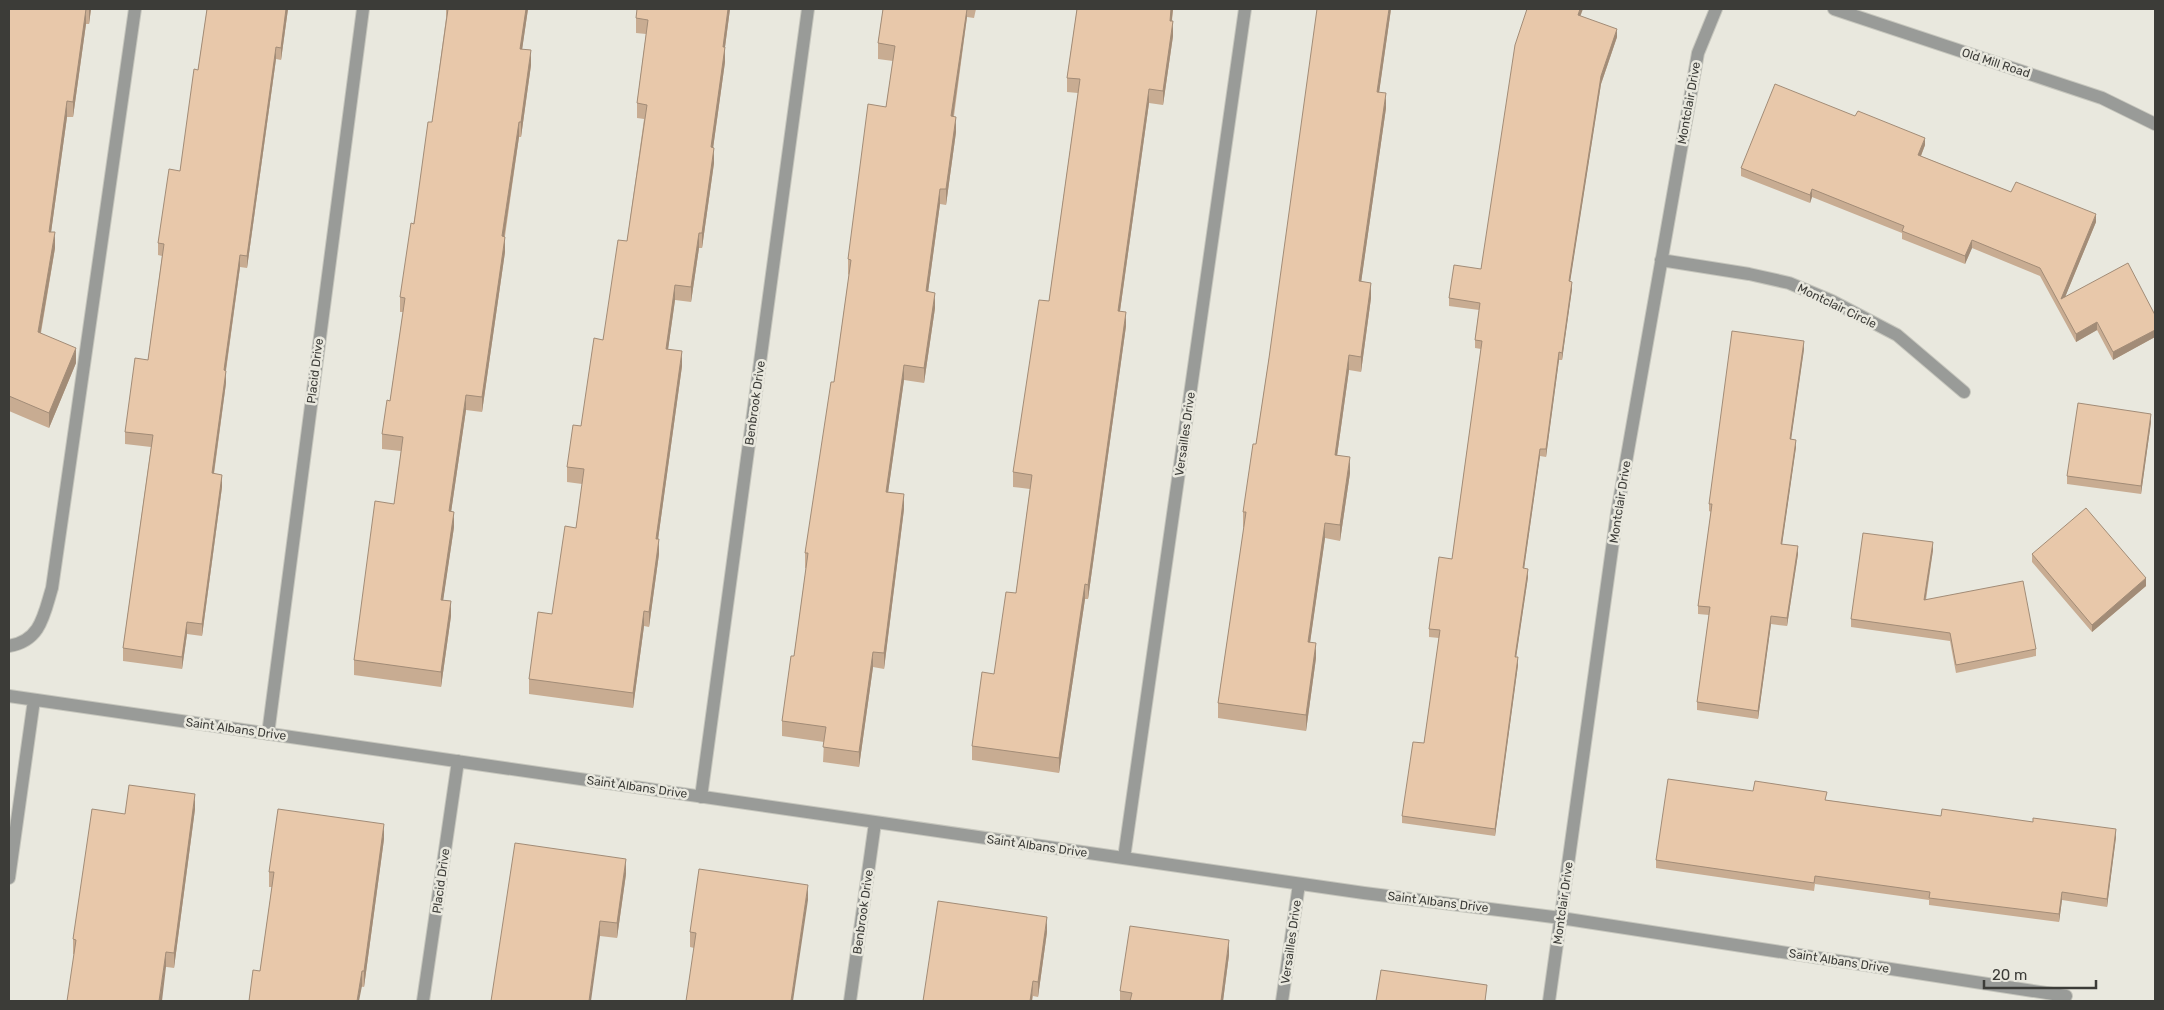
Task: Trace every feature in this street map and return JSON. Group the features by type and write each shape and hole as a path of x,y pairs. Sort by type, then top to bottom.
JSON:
{"street":[{"path":"9,646 22,644 40,627 52,588 135,9"},
{"name":"Placid Drive","path":"268,734 363,9"},
{"name":"Benbrook Drive","path":"701,797 808,9"},
{"name":"Versailles Drive","path":"1124,858 1245,9"},
{"name":"Montclair Drive","path":"1549,1001 1618,513 1698,52 1716,9"},
{"name":"Old Mill Road","path":"1834,9 2102,98 2155,124"},
{"name":"Montclair Circle","path":"1661,260 1749,274 1789,283 1832,300 1898,335 1964,392"},
{"name":"Saint Albans Drive","path":"9,696 1299,884 1561,918 2066,996"},
{"path":"9,878 34,700"},
{"name":"Placid Drive","path":"423,1001 458,761"},
{"name":"Benbrook Drive","path":"850,1001 875,823"},
{"name":"Versailles Drive","path":"1282,1001 1299,884"}],"building":[{"path":"9,9 86,9 73,102 67,101 49,232 55,232 38,332 76,348 49,413 9,396"},
{"path":"207,9 286,9 281,48 276,47 247,256 240,255 224,370 226,371 212,473 222,475 202,624 187,622 182,657 123,648 153,435 125,432 135,358 148,360 164,244 158,243 169,169 180,171 194,69 198,70"},
{"path":"448,9 526,9 520,49 531,50 502,236 505,237 482,397 466,395 449,511 454,512 441,600 451,601 441,672 354,660 375,501 394,504 403,437 382,434 387,400 390,401 405,298 400,297 411,223 414,224 428,122 432,122"},
{"path":"637,9 728,9 723,47 725,47 711,147 714,148 702,233 699,233 691,287 675,285 666,349 682,351 656,539 659,539 649,612 644,611 633,693 529,679 538,612 552,614 565,526 576,528 584,469 567,467 573,425 581,426 594,338 603,340 618,240 627,241 647,105 637,103 648,20 636,18"},
{"path":"883,9 967,9 951,116 956,117 946,189 940,189 926,291 935,293 924,368 904,365 886,492 904,494 884,653 873,652 859,752 823,747 826,727 782,721 791,656 794,656 808,553 805,553 831,382 834,382 851,260 848,259 868,104 886,107 895,46 878,43"},
{"path":"1077,9 1171,9 1170,21 1173,21 1163,91 1149,89 1118,311 1126,312 1088,585 1085,584 1059,758 972,746 982,672 994,674 1006,592 1016,593 1032,475 1013,472 1039,300 1049,301 1080,79 1067,78"},
{"path":"1317,9 1389,9 1377,92 1386,93 1359,281 1371,283 1361,357 1349,355 1335,455 1350,457 1340,525 1325,523 1308,642 1316,643 1306,715 1218,703 1246,512 1243,512 1269,358"},
{"path":"1527,9 1580,9 1578,15 1617,29 1601,76 1569,281 1572,282 1562,353 1559,352 1546,449 1540,449 1523,568 1528,569 1515,657 1518,657 1495,829 1402,816 1413,742 1424,743 1440,630 1429,629 1439,557 1452,559 1482,341 1475,340 1480,303 1449,298 1454,265 1481,269 1515,45"},
{"path":"1775,84 1855,116 1858,111 1925,138 1918,155 2011,192 2016,182 2096,214 2061,299 2128,263 2155,315 2155,330 2113,352 2097,322 2076,334 2040,268 1972,240 1965,256 1902,231 1904,226 1812,189 1810,195 1741,168"},
{"path":"1732,331 1804,341 1790,439 1796,440 1781,544 1798,546 1787,618 1771,616 1758,711 1697,702 1710,607 1698,606 1712,504 1709,504"},
{"path":"2078,403 2151,414 2141,486 2067,476"},
{"path":"2086,508 2146,578 2092,625 2032,554"},
{"path":"1863,533 1933,542 1924,600 2023,581 2036,649 1956,665 1950,633 1851,619"},
{"path":"1668,779 1753,791 1755,781 1827,792 1825,800 1941,816 1942,809 2033,822 2033,818 2116,829 2107,899 2062,892 2059,914 1929,898 1930,892 1815,876 1814,883 1656,860"},
{"path":"129,785 195,794 174,953 166,952 159,1001 67,1001 76,940 73,939 92,809 125,814"},
{"path":"278,809 384,824 364,971 362,971 357,1001 249,1001 253,970 260,971 274,872 269,872"},
{"path":"515,843 626,859 617,923 600,921 589,1001 491,1001"},
{"path":"699,869 808,885 791,1001 686,1001 696,933 690,932"},
{"path":"938,901 1047,917 1038,982 1033,981 1030,1001 923,1001"},
{"path":"1130,926 1229,940 1221,1001 1130,1001 1132,993 1120,991"},
{"path":"1381,970 1487,985 1485,1001 1376,1001"}]}
